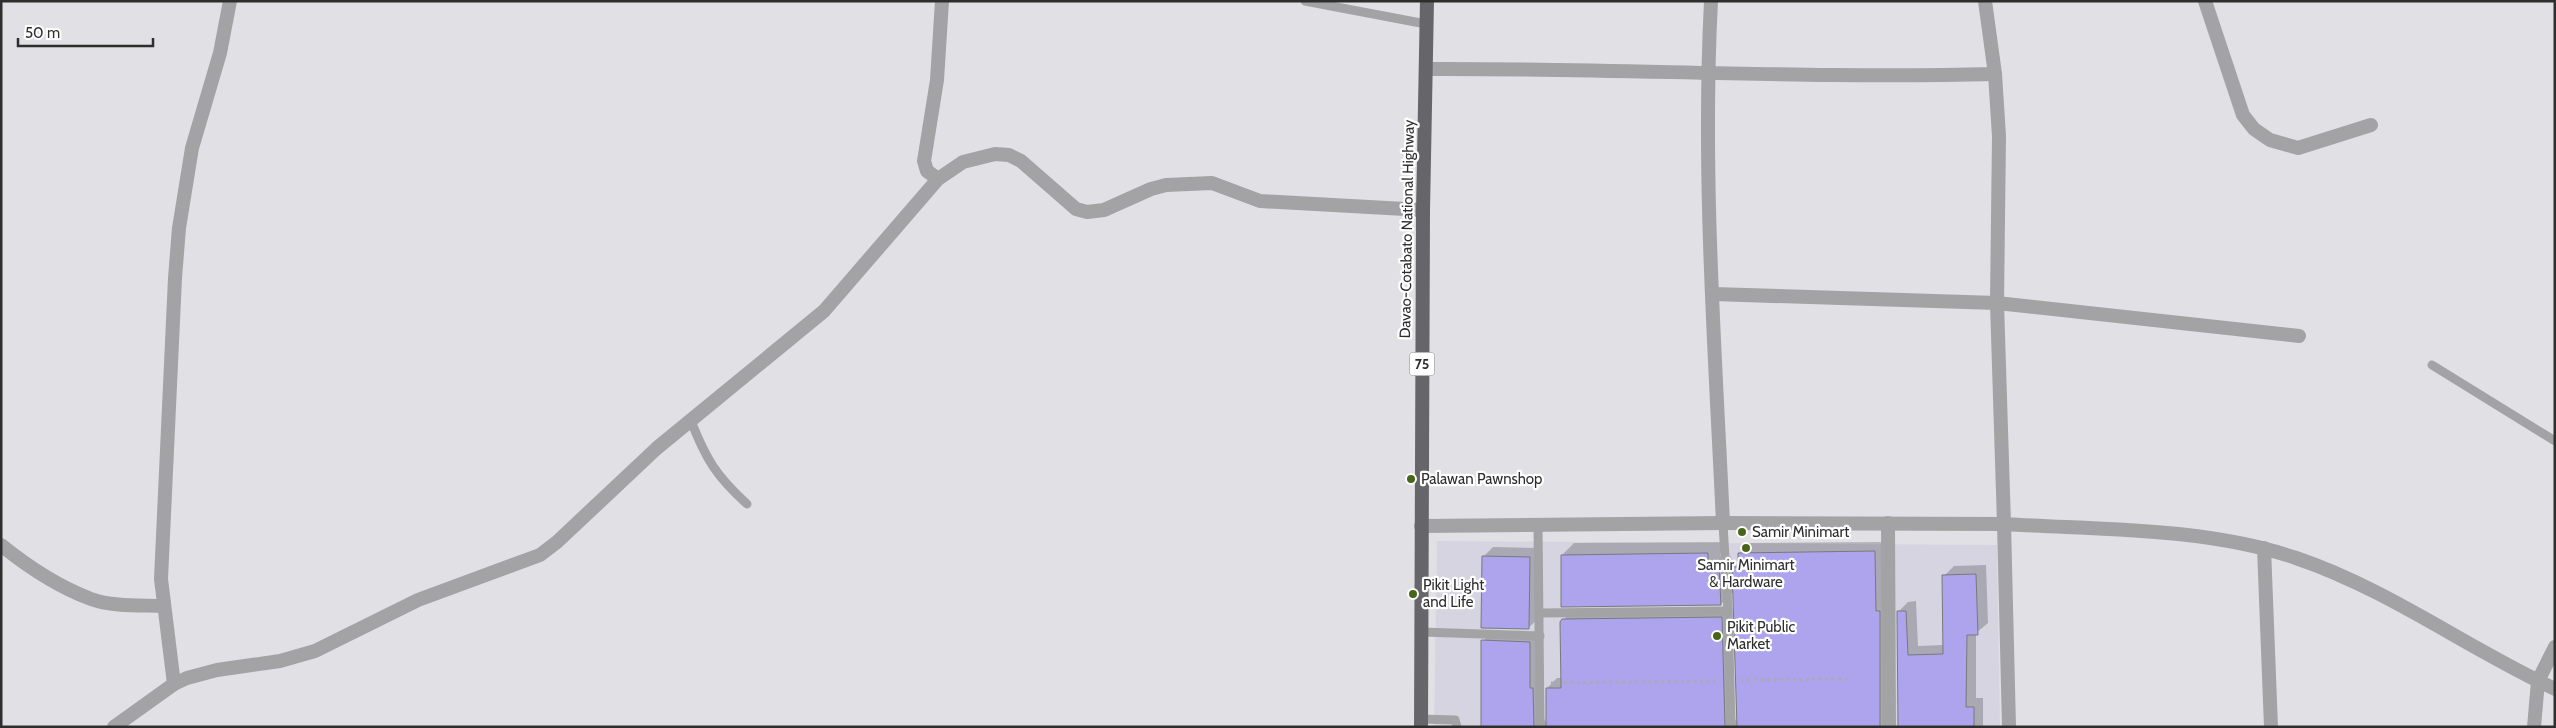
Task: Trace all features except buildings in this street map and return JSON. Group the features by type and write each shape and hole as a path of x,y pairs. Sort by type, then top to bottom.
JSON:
{"highway":[{"name":"Davao-Cotabato National Highway","path":"1421,723 1423,210 1427,1"}],"street":[{"path":"174,684 162,579 179,228 192,148 220,53 230,1"},
{"path":"938,179 928,170 924,161 937,80 942,1"},
{"path":"1711,1 1707,73 1713,294 1723,523"},
{"path":"2205,1 2243,115 2261,134 2288,147 2298,148 2371,125"},
{"path":"1981,3 1995,74 1999,136 1997,304 2009,727"},
{"path":"1426,69 1545,69 1825,76 1995,74"},
{"path":"114,727 174,684 187,678 217,670 280,661 315,651 418,600 540,555 557,542 656,448 824,311 873,257 938,179 963,162 995,154 1009,155 1021,161 1076,209 1087,212 1104,210 1151,189 1166,185 1212,183 1260,201 1423,210"},
{"path":"1713,294 1997,304 2299,336"},
{"path":"1421,526 1723,523 2004,524 2209,536 2264,548 2343,576 2555,689"},
{"path":"1888,523 1889,727"},
{"path":"1,545 46,576 92,600 124,605 164,606"},
{"path":"2264,548 2271,727"},
{"path":"2534,727 2538,681 2555,647"}],"lane":[{"path":"1305,1 1426,24"},
{"path":"2432,365 2555,441"},
{"path":"691,421 705,457 712,468 719,478 747,504"},
{"path":"1723,523 1728,611 1730,727"},
{"path":"1538,525 1540,727"},
{"path":"1540,613 1728,611"},
{"path":"1422,632 1540,636"},
{"path":"1421,723 1455,720 1458,727"}],"path":[{"path":"1540,683 1850,679"}],"shaded area":[{"name":"Pikit Public Market","path":"1437,541 1997,545 2000,727 1434,727"}],"place":[{"name":"Palawan Pawnshop","path":"1411,479"},
{"name":"Samir Minimart","path":"1742,532"},
{"name":"Samir Minimart & Hardware","path":"1746,548"},
{"name":"Pikit Light and Life","path":"1413,594"},
{"name":"Pikit Public Market","path":"1717,636"}]}
